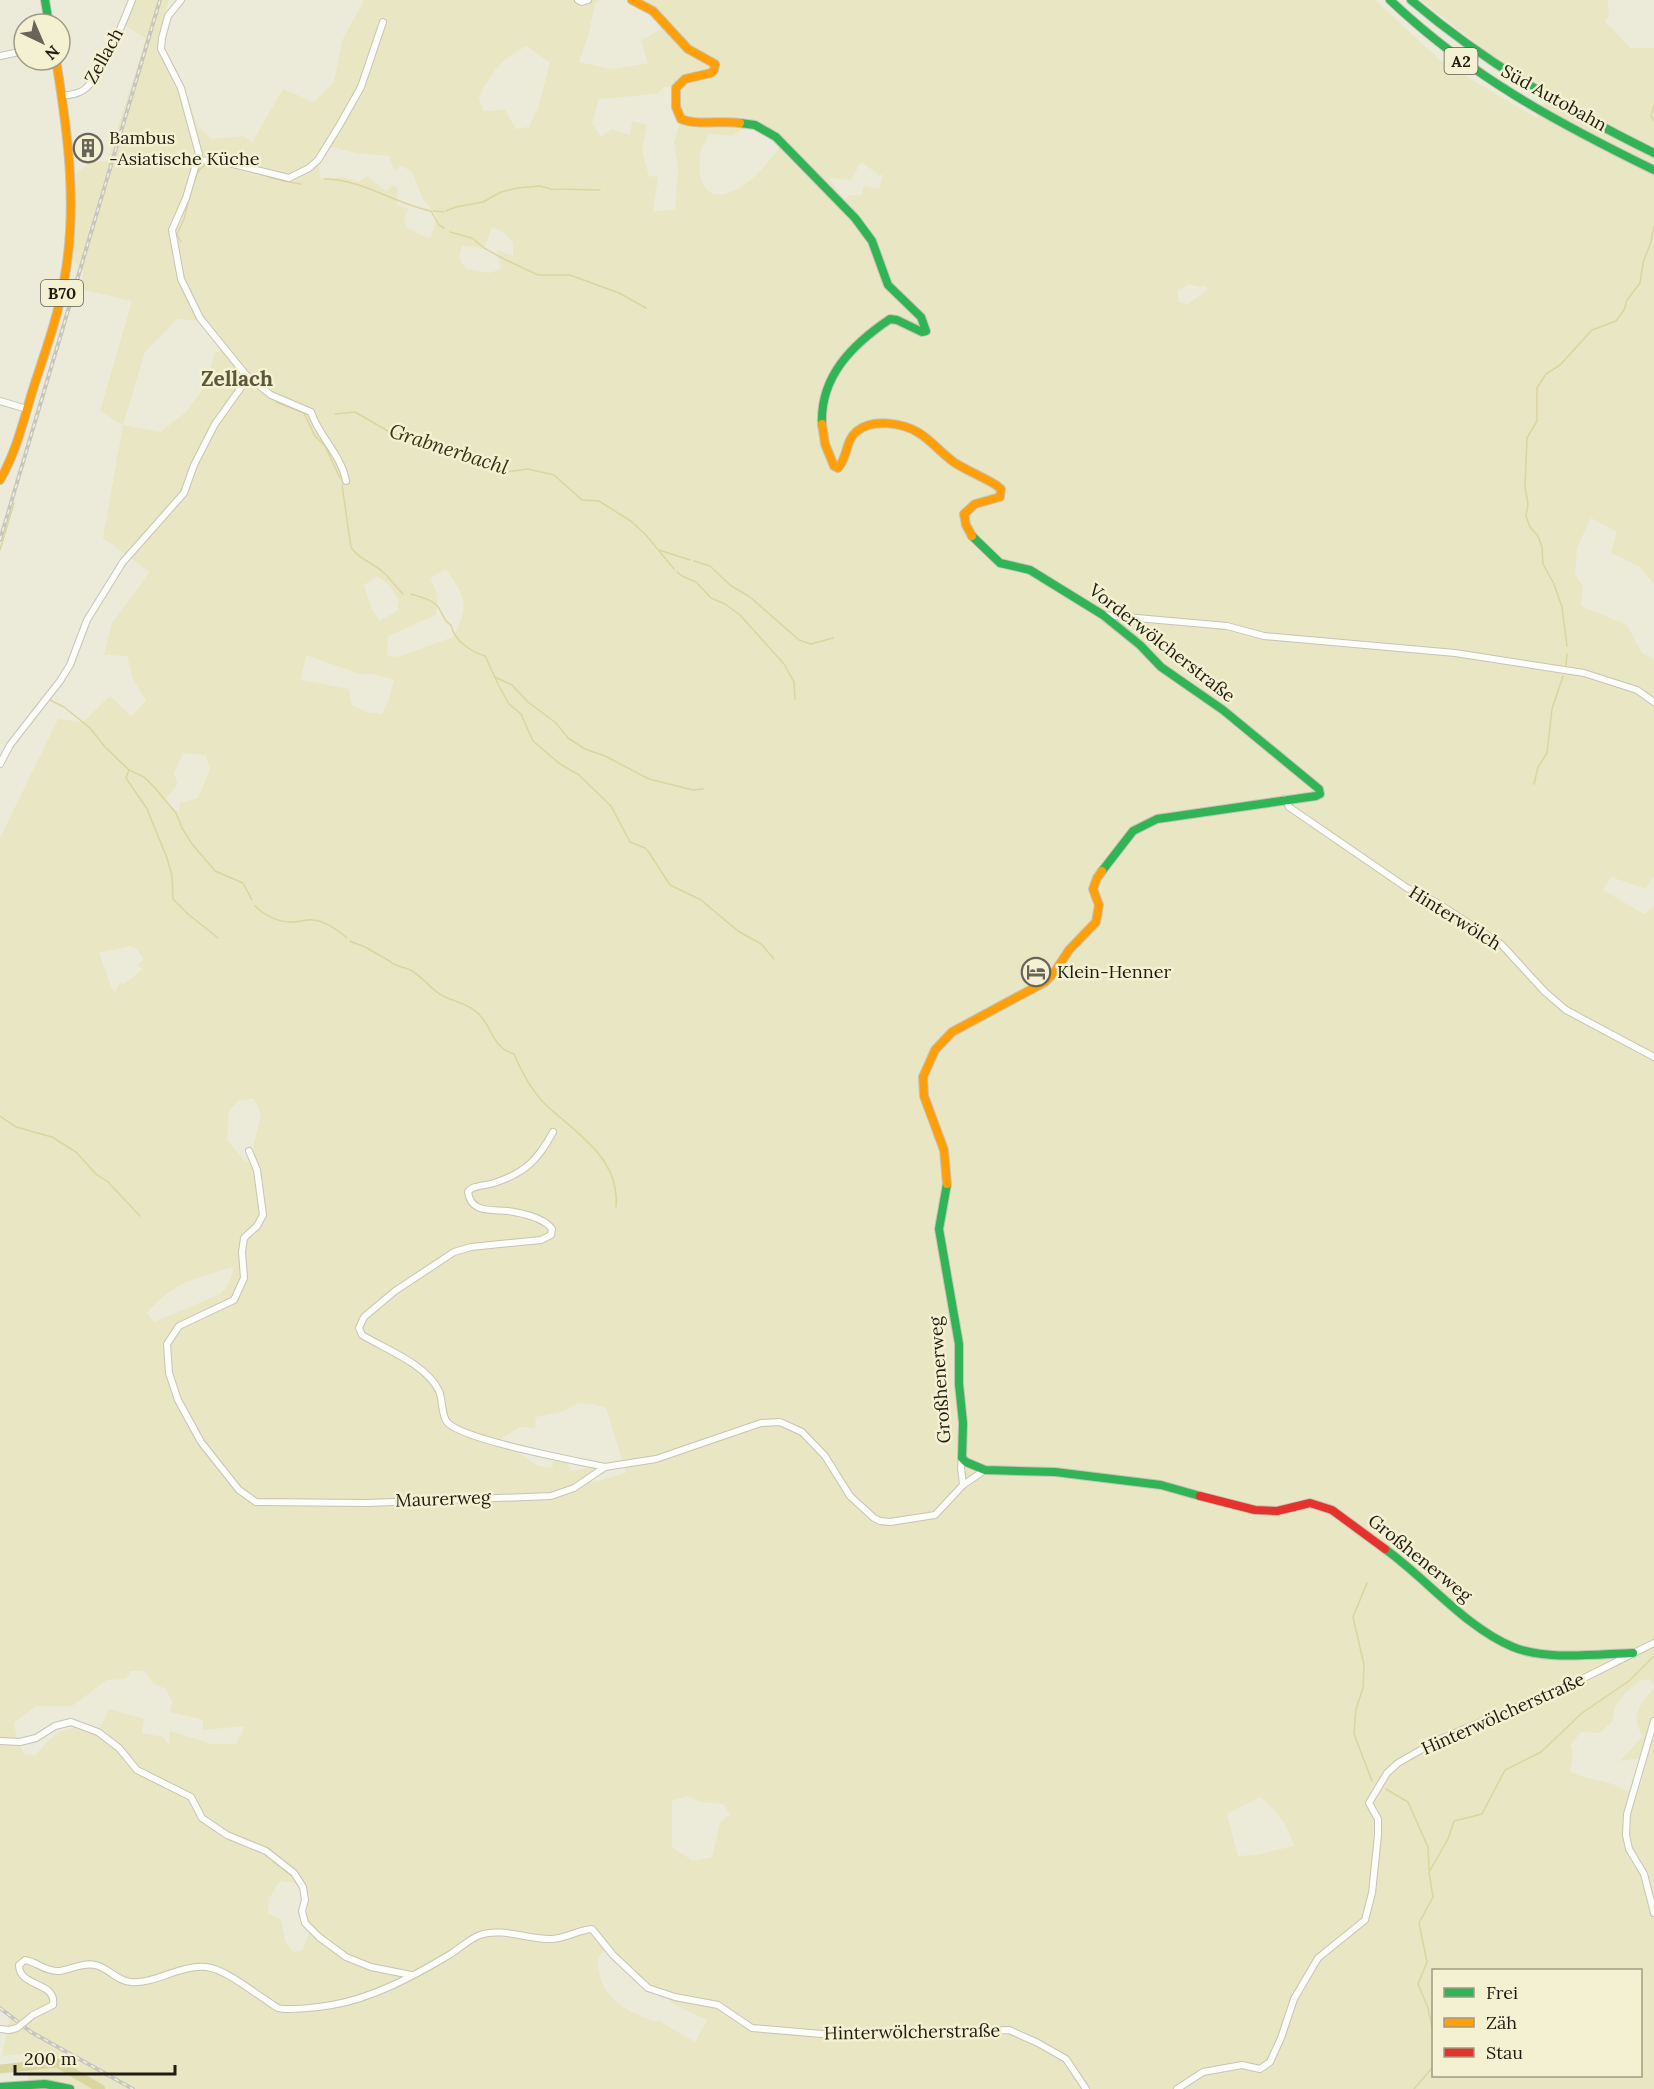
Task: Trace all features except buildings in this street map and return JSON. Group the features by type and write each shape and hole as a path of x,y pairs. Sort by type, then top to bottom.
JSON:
{"main road":[{"name":"Vorderwölcherstraße","path":"632,0 653,11 688,49 715,64 711,73 685,79 676,88 676,107 681,119 693,124 707,121 755,125 776,137 855,218 872,241 883,276 889,286 920,316 926,327 926,331 922,333 897,320 890,319 860,340 837,367 824,396 820,423 822,435 834,466 838,468 841,466 847,444 861,428 881,423 904,426 922,433 956,463 1001,489 1000,497 971,506 964,514 967,528 980,545 1002,565 1018,566 1037,573 1103,615 1140,645 1161,667 1223,711 1320,789 1320,794 1316,796 1285,800"},
{"name":"Süd Autobahn","path":"1389,0 1453,55 1484,77 1540,111 1654,170"},
{"name":"Süd Autobahn","path":"1411,0 1476,53 1546,98 1654,153"},
{"name":"B70","path":"0,480 13,453 27,409 57,312 67,266 71,223 71,184 58,72"},
{"name":"Großhenerweg","path":"1285,800 1157,819 1133,831 1097,878 1093,889 1099,905 1096,922 1069,950 1054,974 1045,982 952,1032 935,1050 923,1077 924,1096 944,1150 947,1182 939,1229 958,1344 963,1423 962,1458 985,1470 1055,1473 1161,1485 1255,1510 1276,1511 1310,1503 1332,1510 1398,1558 1483,1630 1515,1648 1560,1656 1633,1653"},
{"path":"0,2087 45,2084 70,2089"}],"street":[{"name":"Zellach","path":"62,96 80,92 91,83 112,46 132,0"},
{"path":"181,0 168,16 161,49 184,98 199,154 182,209 172,230 181,279 200,318 246,375 271,395 311,412 317,429 332,447 346,481"},
{"path":"578,0 582,2 588,0"},
{"path":"198,160 229,163 289,178 309,168 318,160 361,87 383,22"},
{"path":"0,764 10,745 70,665 87,620 123,562 184,493 194,465 210,434 246,375"},
{"path":"0,401 27,409"},
{"path":"1103,615 1227,626 1263,636 1455,653 1584,673 1637,690 1654,702"},
{"name":"Hinterwölch","path":"1285,800 1289,807 1400,883 1436,902 1501,944 1545,992 1566,1010 1654,1057"},
{"path":"553,1132 537,1158 526,1168 494,1183 471,1188 468,1192 470,1202 479,1208 513,1212 546,1222 552,1229 551,1235 541,1240 471,1247 454,1252 395,1291 364,1317 359,1328 362,1335 416,1366 430,1378 439,1392 446,1421 457,1430 532,1452 605,1467"},
{"name":"Maurerweg","path":"249,1151 257,1170 263,1215 257,1226 244,1238 242,1252 244,1278 234,1300 179,1326 166,1344 169,1373 178,1400 201,1442 239,1490 256,1502 367,1503 551,1496 574,1488 605,1467 656,1459 761,1423 780,1422 802,1432 825,1456 850,1496 880,1521 890,1522 935,1515 963,1485 985,1470"},
{"path":"962,1458 963,1485"},
{"name":"Hinterwölcherstraße","path":"1177,2089 1203,2072 1242,2065 1260,2069 1270,2062 1281,2038 1294,1998 1318,1958 1365,1920 1372,1893 1378,1835 1378,1819 1369,1803 1387,1773 1398,1763 1438,1740 1572,1684 1654,1643"},
{"path":"1654,1721 1627,1814 1626,1835 1629,1849 1644,1874 1654,1913"},
{"path":"0,1741 20,1742 36,1738 55,1726 71,1722 98,1732 119,1748 136,1770 191,1797 202,1818 227,1835 266,1851 294,1873 303,1887 305,1899 302,1911 305,1923 319,1937 346,1957 370,1967 411,1976"},
{"name":"Hinterwölcherstraße","path":"411,1976 451,1954 479,1935 497,1932 552,1939 592,1929 613,1955 648,1988 718,2005 752,2028 833,2035 1009,2030 1066,2059 1086,2089"},
{"path":"0,2029 17,2028 33,2015 53,2005 52,1993 23,1977 18,1970 19,1965 25,1960 45,1969 57,1971 96,1965 118,1979 130,1982 142,1981 177,1970 208,1967 220,1971 278,2008 335,2004 371,1994 411,1976"}],"shaded area":[{"path":"131,0 169,0 158,37 166,64 188,97 198,128 213,139 243,136 252,142 283,89 314,102 334,82 342,41 364,0 599,0 595,3 589,33 579,62 612,69 648,63 641,41 671,23 658,10 641,0 1375,0 1442,62 1537,118 1550,91 1492,56 1421,0 1608,0 1609,17 1605,21 1630,48 1654,48 1654,585 1639,566 1611,553 1617,532 1591,518 1577,548 1575,574 1583,587 1581,606 1627,625 1642,653 1654,659 1654,877 1646,889 1611,877 1603,890 1644,914 1654,906 1654,1686 1650,1679 1642,1680 1626,1692 1615,1707 1612,1722 1599,1733 1581,1732 1571,1745 1573,1754 1570,1771 1612,1784 1626,1791 1640,1787 1647,1757 1620,1761 1643,1736 1637,1722 1638,1710 1654,1687 1654,2089 108,2089 46,2052 2,2056 10,2016 0,2006 0,838 58,719 83,722 110,696 131,716 146,701 133,679 127,656 104,655 112,623 150,572 103,538 123,425 100,411 132,301 80,289 83,271 73,260 75,174 91,162 107,161 146,39 125,25","holes":["527,46 550,63 538,108 529,127 516,129 505,110 483,111 479,97 493,73 510,56","682,86 677,94 681,115 674,144 678,169 675,209 653,212 658,177 649,176 642,151 647,125 632,121 630,135 612,129 601,137 592,123 599,99 656,94 665,87","752,122 784,142 746,184 720,194 707,189 700,176 701,151 709,134 733,136","333,147 356,153 389,156 394,170 402,166 412,172 423,199 437,216 431,238 406,227 405,216 409,209 397,205 398,188 393,185 386,191 367,176 359,182 342,177 321,180 318,162 325,152","861,162 879,175 883,175 879,189 864,186 861,195 849,195 845,200 829,178 851,180","492,227 503,232 513,243 513,256 497,250 501,269 489,273 466,269 459,258 462,246 484,248","1189,284 1205,286 1208,289 1187,305 1179,302 1177,291","177,319 206,321 227,348 214,353 207,384 185,413 160,432 123,425 145,352","446,569 458,587 464,609 453,637 398,657 387,655 388,636 436,615 438,595 430,578","377,576 389,585 399,600 397,611 379,621 370,605 364,585","306,655 359,674 373,674 394,680 382,714 366,712 352,705 349,689 301,680","183,753 206,755 210,769 198,798 180,803 179,813 164,800 176,787 174,773","131,946 137,949 144,960 137,965 143,969 124,984 120,983 114,994 99,953","254,1099 261,1114 253,1148 255,1158 246,1162 227,1140 229,1111 239,1100","234,1267 229,1283 220,1294 154,1322 147,1313 157,1302 176,1288 196,1278","579,1403 606,1408 626,1473 591,1483 598,1466 571,1471 566,1461 554,1460 552,1468 536,1465 500,1439 520,1427 535,1428 536,1417 561,1412","131,1671 145,1671 154,1684 166,1689 172,1702 170,1712 203,1720 203,1730 245,1726 236,1744 211,1744 170,1731 169,1745 163,1737 142,1733 144,1719 109,1709 100,1728 70,1728 56,1734 35,1756 24,1754 17,1739 14,1723 36,1706 72,1706 107,1680 125,1679","687,1796 700,1802 723,1804 730,1814 720,1823 712,1857 693,1861 672,1847 672,1801","1260,1797 1281,1819 1294,1846 1255,1855 1238,1856 1227,1814","280,1881 294,1883 310,1895 306,1918 310,1931 302,1951 293,1952 285,1941 281,1920 268,1913 270,1897","611,1950 624,1965 649,1985 661,1991 672,2003 707,2020 695,2042 659,2021 656,2022 628,2010 612,1998 606,1990 599,1971 598,1960 601,1953"]},
{"path":"49,2066 73,2075 95,2089 27,2089 29,2069"}],"waterway":[{"path":"1654,105 1651,116 1654,121"},
{"path":"194,182 199,171 209,164"},
{"path":"246,170 301,184"},
{"path":"324,179 352,183 431,211 439,225 444,228"},
{"path":"446,211 483,202 501,192 517,188 540,186 551,189 600,190"},
{"path":"181,242 177,234 184,219 190,195"},
{"path":"433,211 444,212"},
{"path":"1567,646 1562,607 1554,584 1543,564 1542,547 1538,536 1530,527 1526,516 1528,504 1525,487 1527,438 1537,421 1537,388 1546,374 1560,365 1592,330 1616,321 1624,310 1627,300 1640,283 1643,263 1654,226"},
{"path":"450,232 472,238 484,248 538,275 570,275 619,293 646,308"},
{"path":"276,402 304,413 315,436 325,446 340,478"},
{"name":"Grabnerbachl","path":"335,414 355,412 393,434 424,445 474,454 483,462 507,472 528,469 554,475 582,500 599,501 632,522 674,569"},
{"path":"342,485 351,547 357,554 383,572 403,594"},
{"path":"0,550 14,503"},
{"path":"659,550 690,560"},
{"path":"694,561 710,566 730,585 750,597 799,640 811,644 833,638"},
{"name":"Grabnerbachl","path":"677,572 696,582 711,598 725,604 740,615 784,664 794,682 795,699"},
{"path":"411,594 435,604 460,641 469,649 485,656 509,704 521,714 533,741 560,764 579,775 611,806 630,842 648,851 670,885 701,900 738,931 761,944 774,959"},
{"path":"1566,665 1567,654"},
{"path":"1534,784 1538,767 1547,753 1552,709 1563,676"},
{"path":"495,677 512,685 528,702 556,723 568,738 585,749 605,756 649,779 693,790 703,789"},
{"path":"50,700 64,707 90,728 105,747 129,770 144,777 176,813 192,844 215,871 243,883 252,900"},
{"path":"129,770 126,778 147,809 167,858 172,876 173,899 218,938"},
{"path":"255,906 263,913 278,920 322,922 347,938"},
{"path":"350,941 412,971 441,995 468,1006 478,1013 500,1046 514,1054 527,1081 546,1105 583,1137 604,1161 611,1174 616,1207"},
{"path":"0,1116 16,1127 52,1137 76,1152 140,1216"},
{"path":"1367,1583 1353,1617 1364,1665 1363,1688 1356,1709 1354,1734 1372,1781"},
{"path":"1432,2027 1428,2008 1418,1984 1427,1962 1419,1923 1433,1897 1429,1872 1448,1839 1454,1821 1482,1814 1505,1770 1541,1752 1582,1713 1629,1681 1654,1656"},
{"path":"1386,1789 1408,1802 1428,1847 1429,1870"},
{"path":"0,2069 57,2063 101,2089"},
{"path":"1414,2089 1432,2068"}],"railway":[{"path":"0,540 160,0"},
{"path":"0,2008 31,2032 133,2089"}],"traffic: fast":[{"path":"45,0 47,12"},
{"path":"1390,0 1451,52 1515,96 1654,170"},
{"path":"1411,0 1497,65 1590,120 1654,153"},
{"path":"740,123 755,125 776,137 855,218 872,241 888,285 921,317 926,331 922,332 890,319 863,339 841,363 833,376 823,407 822,424"},
{"path":"972,536 1000,563 1030,570 1103,615 1140,645 1161,667 1223,710 1319,789 1320,794 1316,796 1157,819 1133,831 1102,871"},
{"path":"947,1184 939,1229 959,1344 959,1384 963,1423 962,1458 985,1470 1055,1472 1161,1485 1200,1496"},
{"path":"1385,1549 1462,1615 1495,1638 1513,1647 1556,1655 1633,1653"},
{"path":"0,2087 45,2084 70,2089"}],"traffic: slow":[{"path":"632,0 653,11 688,49 715,64 711,73 685,79 676,88 676,107 681,119 695,122 740,123"},
{"path":"0,480 16,446 51,334 68,254 70,170 58,72"},
{"path":"822,424 825,444 834,466 838,468 844,459 850,439 857,431 871,424 888,423 919,433 955,463 996,485 1001,489 1000,497 975,504 964,514 966,525 972,536"},
{"path":"947,1184 944,1150 924,1096 923,1077 935,1050 952,1032 1045,982 1054,973 1069,950 1096,922 1099,905 1093,889 1102,871"}],"traffic: jam":[{"path":"1200,1496 1255,1510 1277,1511 1310,1503 1332,1510 1385,1549"}],"place":[{"name":"Bambus -Asiatische Küche","path":"88,148"},
{"name":"Klein-Henner","path":"1036,972"}],"district":[{"name":"Zellach","path":"237,379"}]}
